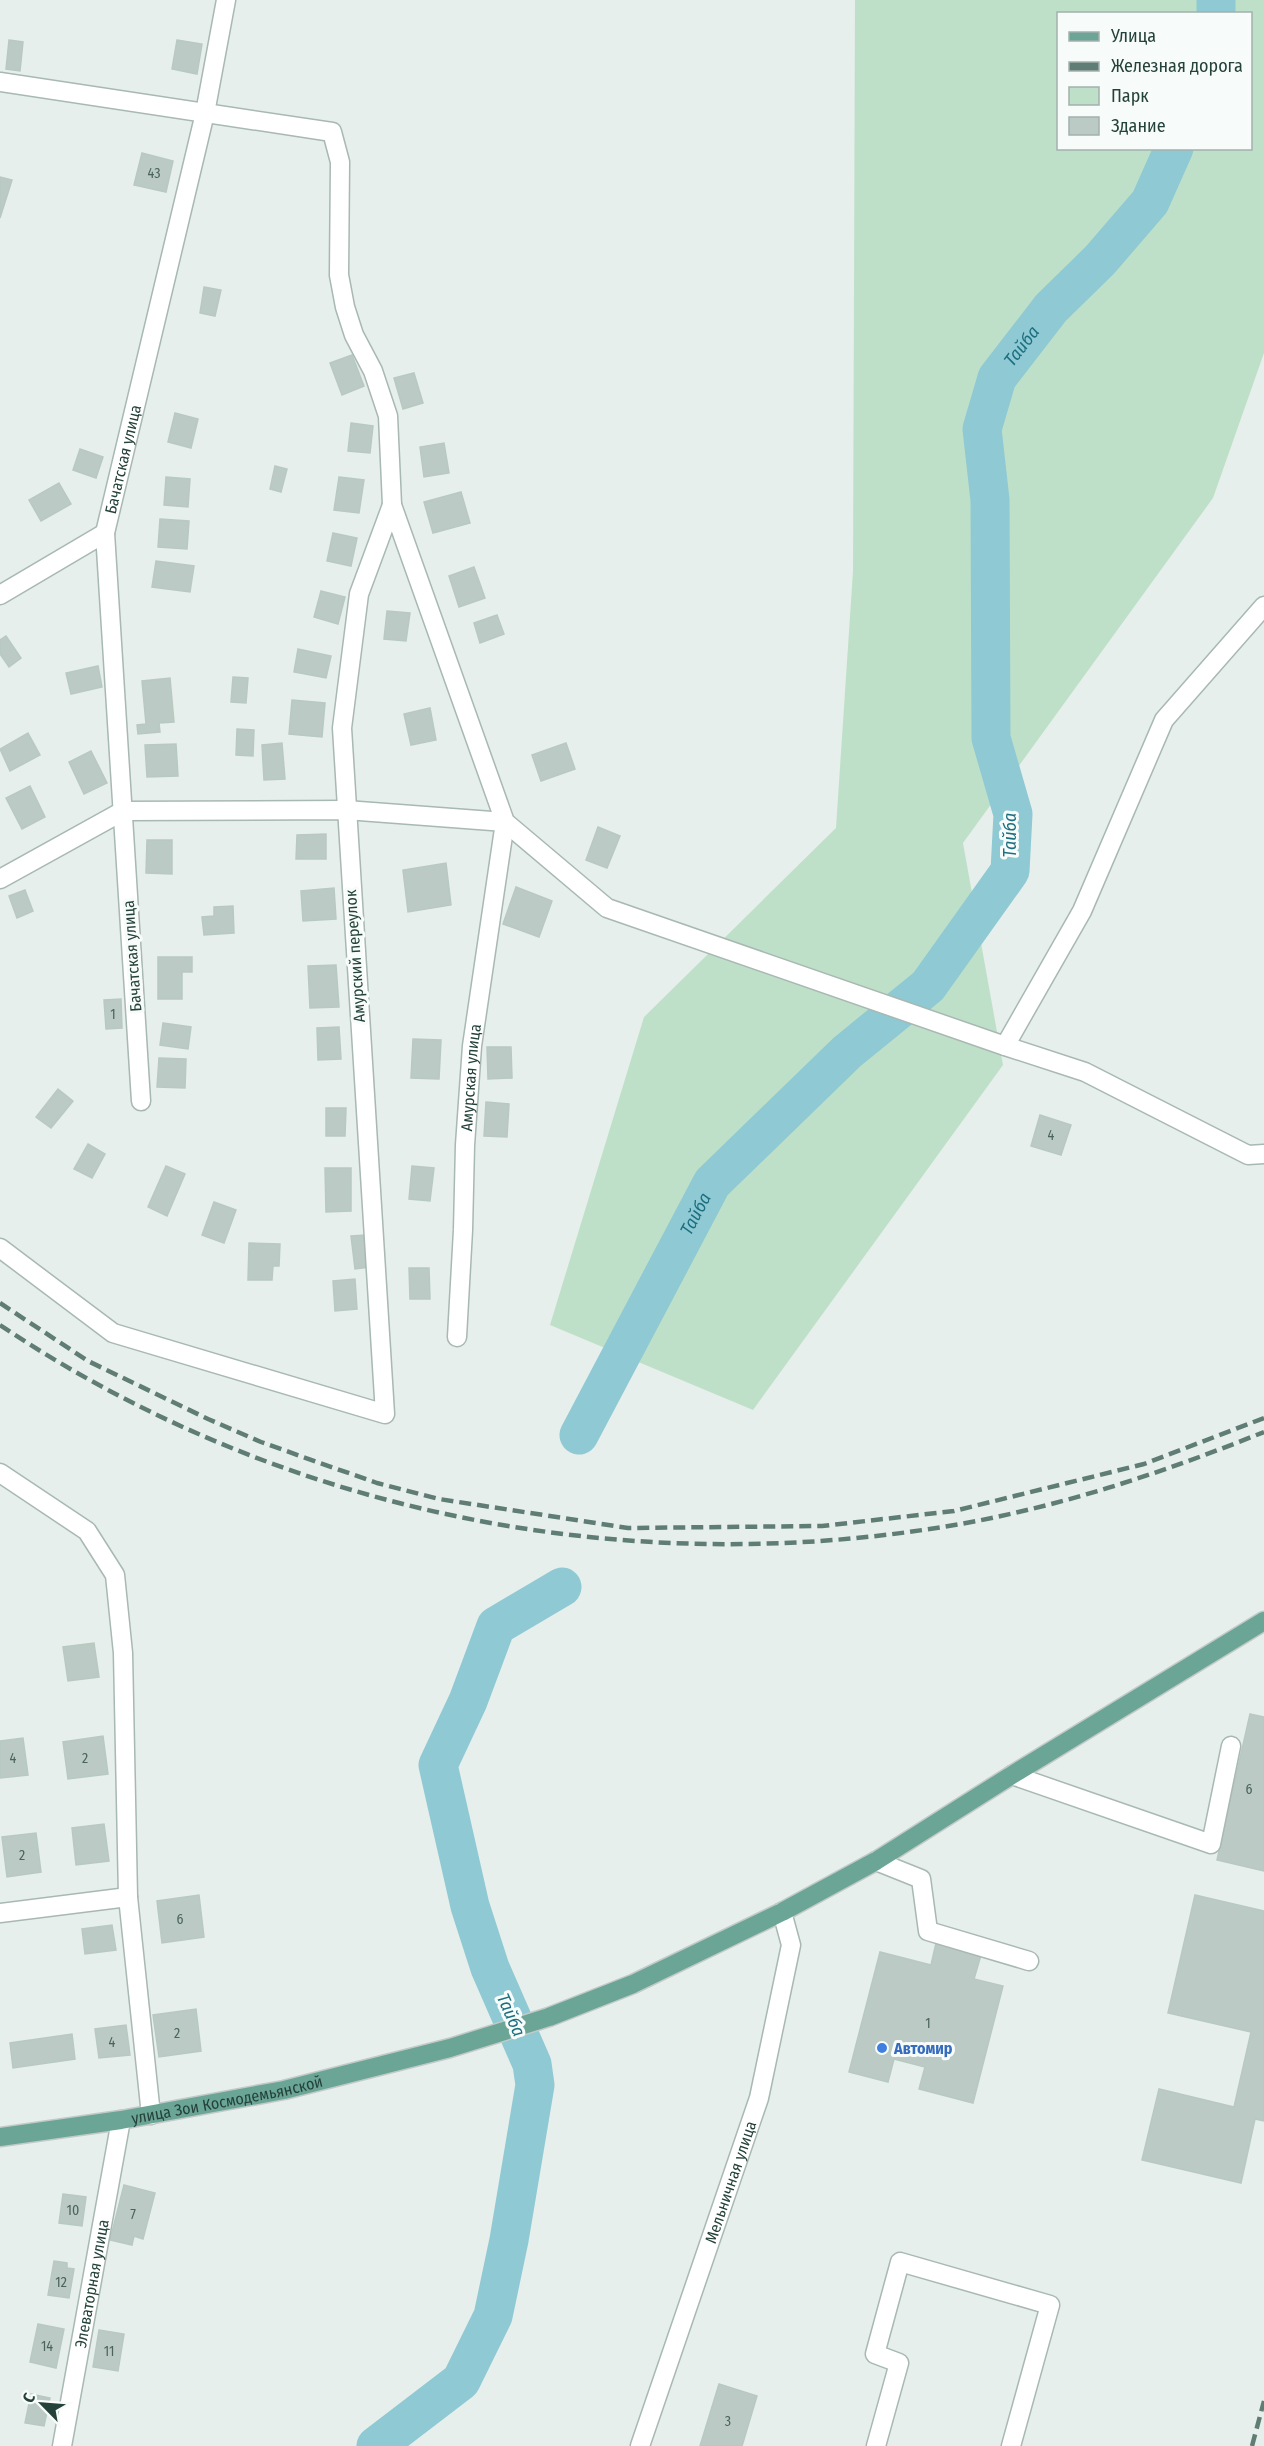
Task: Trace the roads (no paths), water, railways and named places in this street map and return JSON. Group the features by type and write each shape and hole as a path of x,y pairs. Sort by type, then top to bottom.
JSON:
{"main road":[{"name":"улица Зои Космодемьянской","path":"0,2137 121,2120 284,2090 450,2048 549,2018 633,1984 782,1912 876,1861 1264,1621"}],"street":[{"name":"Бачатская улица","path":"141,1101 105,533 205,113 226,0"},
{"path":"0,82 332,132 340,162 339,275 345,307 354,335 373,370 388,416 392,505 505,822 608,908 945,1026 1085,1072 1248,1155 1264,1154"},
{"name":"Амурский переулок","path":"0,1248 113,1333 386,1414 342,728 359,594 392,505"},
{"path":"0,595 105,533"},
{"path":"1005,1046 1082,912 1164,720 1264,606"},
{"path":"0,879 123,811 346,810 505,822"},
{"name":"Амурская улица","path":"457,1337 465,1144 472,1046 505,822"},
{"path":"0,1473 87,1531 116,1575 123,1653 128,1897 151,2115"},
{"path":"1012,1775 1211,1844 1231,1746"},
{"path":"876,1861 921,1879 928,1931 1029,1961"},
{"path":"0,1913 128,1897"},
{"name":"Мельничная улица","path":"640,2446 759,2098 791,1945 782,1912"},
{"name":"Элеваторная улица","path":"62,2446 121,2120"},
{"path":"876,2446 898,2362 874,2354 900,2262 1050,2304 1011,2446"}],"waterway":[{"name":"Тайба","path":"1216,0 1216,12"},
{"name":"Тайба","path":"579,1435 712,1183 847,1052 928,986 1010,871 1013,814 991,738 990,500 982,429 997,378 1051,308 1100,260 1150,202 1173,150"},
{"name":"Тайба","path":"376,2446 461,2381 493,2316 509,2240 535,2085 532,2064 490,1968 470,1906 438,1765 468,1701 496,1626 562,1587"}],"railway":[{"path":"0,1303 88,1361 261,1442 377,1483 439,1499 628,1528 822,1526 954,1511 1144,1464 1264,1418"},
{"path":"0,1325 109,1391 223,1445 342,1487 464,1518 588,1537 714,1544 840,1540 966,1523 1042,1506 1117,1485 1264,1432"},
{"path":"1252,2446 1264,2401"}],"place":[{"name":"Автомир","path":"882,2048"}]}
